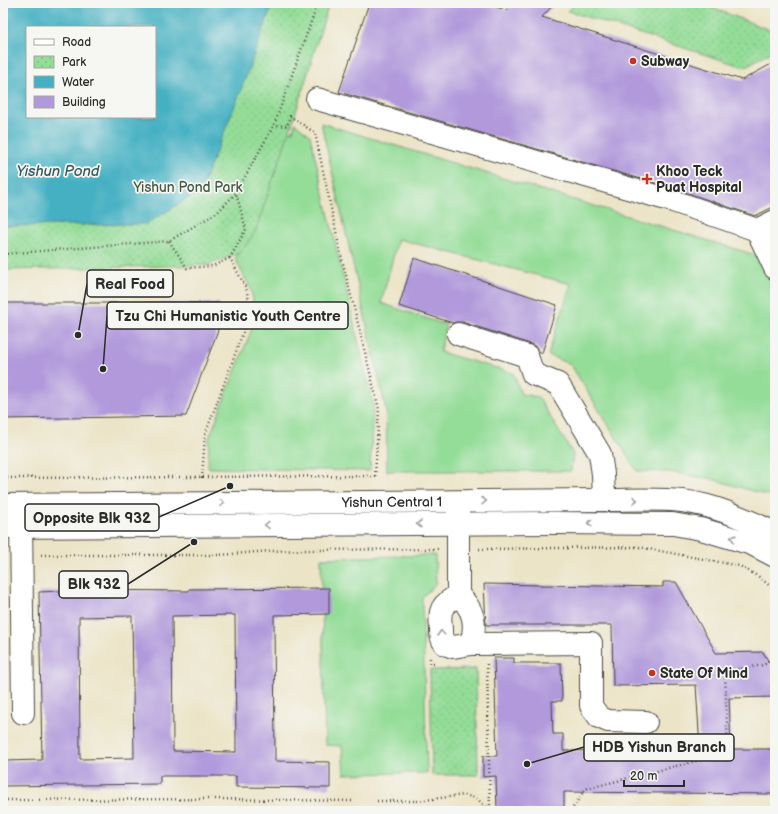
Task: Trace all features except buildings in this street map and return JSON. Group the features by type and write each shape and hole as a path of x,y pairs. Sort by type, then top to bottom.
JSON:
{"street":[{"path":"317,99 666,199 766,225 775,268"},
{"path":"458,334 527,356 533,374 558,384 600,454 603,474 604,500"},
{"name":"Yishun Central 1","path":"12,504 604,500 682,501 713,508 740,517 774,546"},
{"path":"305,502 306,525"},
{"path":"458,502 458,595 467,603 474,617 473,635 475,653"},
{"path":"12,504 12,527 21,555 23,713"},
{"name":"Yishun Central 1","path":"12,527 639,523 673,524 701,529 752,544 774,546"},
{"path":"458,595 446,603 440,614 442,639 445,644 475,653 591,643 591,706 599,717 608,721 646,722"}],"path":[{"path":"3,254 169,241 218,212 236,193 274,125 318,3"},
{"path":"3,478 375,476 378,409 341,255 315,133 290,116 286,126 274,125"},
{"path":"169,241 187,268 213,266 230,258 246,229 236,193"},
{"path":"202,503 205,435 247,322 250,305 246,288 230,258"},
{"path":"21,555 219,555 306,550 639,547 740,566 759,577 775,590"},
{"path":"475,653 487,662 489,811"},
{"path":"571,811 585,789 728,754 725,671 764,665 775,655"},
{"path":"430,656 430,663 437,663"},
{"path":"378,800 418,801 464,795 476,798 489,811"},
{"path":"3,800 218,799 353,801"}],"green space":[{"name":"Yishun Pond","path":"3,3 329,3 296,112 255,232 241,252 209,265 3,270"},
{"path":"575,3 700,3 775,32 775,50 744,67 568,11"},
{"path":"295,123 310,135 373,405 370,471 208,468 209,438 256,318 251,289 235,259 252,225 273,132 293,131"},
{"path":"321,123 759,256 775,291 775,494 766,495 712,479 669,472 637,471 571,365 548,355 571,284 398,239 381,303 446,325 440,352 513,373 521,394 538,397 573,454 571,471 387,471 386,410"},
{"path":"435,555 436,584 422,597 427,773 344,774 342,746 325,745 321,558"},
{"path":"476,669 478,775 432,775 430,670"}],"water":[{"name":"Yishun Pond","path":"3,3 273,3 238,98 200,191 146,224 3,226"}],"place":[{"name":"Subway","path":"633,61"},
{"name":"Khoo Teck Puat Hospital","path":"647,179"},
{"name":"Real Food","path":"78,335"},
{"name":"Tzu Chi Humanistic Youth Centre","path":"103,369"},
{"name":"Opposite Blk 932","path":"230,486"},
{"name":"Blk 932","path":"194,542"},
{"name":"State Of Mind","path":"652,673"},
{"name":"HDB Yishun Branch","path":"527,764"}],"park label":[{"name":"Yishun Pond Park","path":"188,187"}]}
